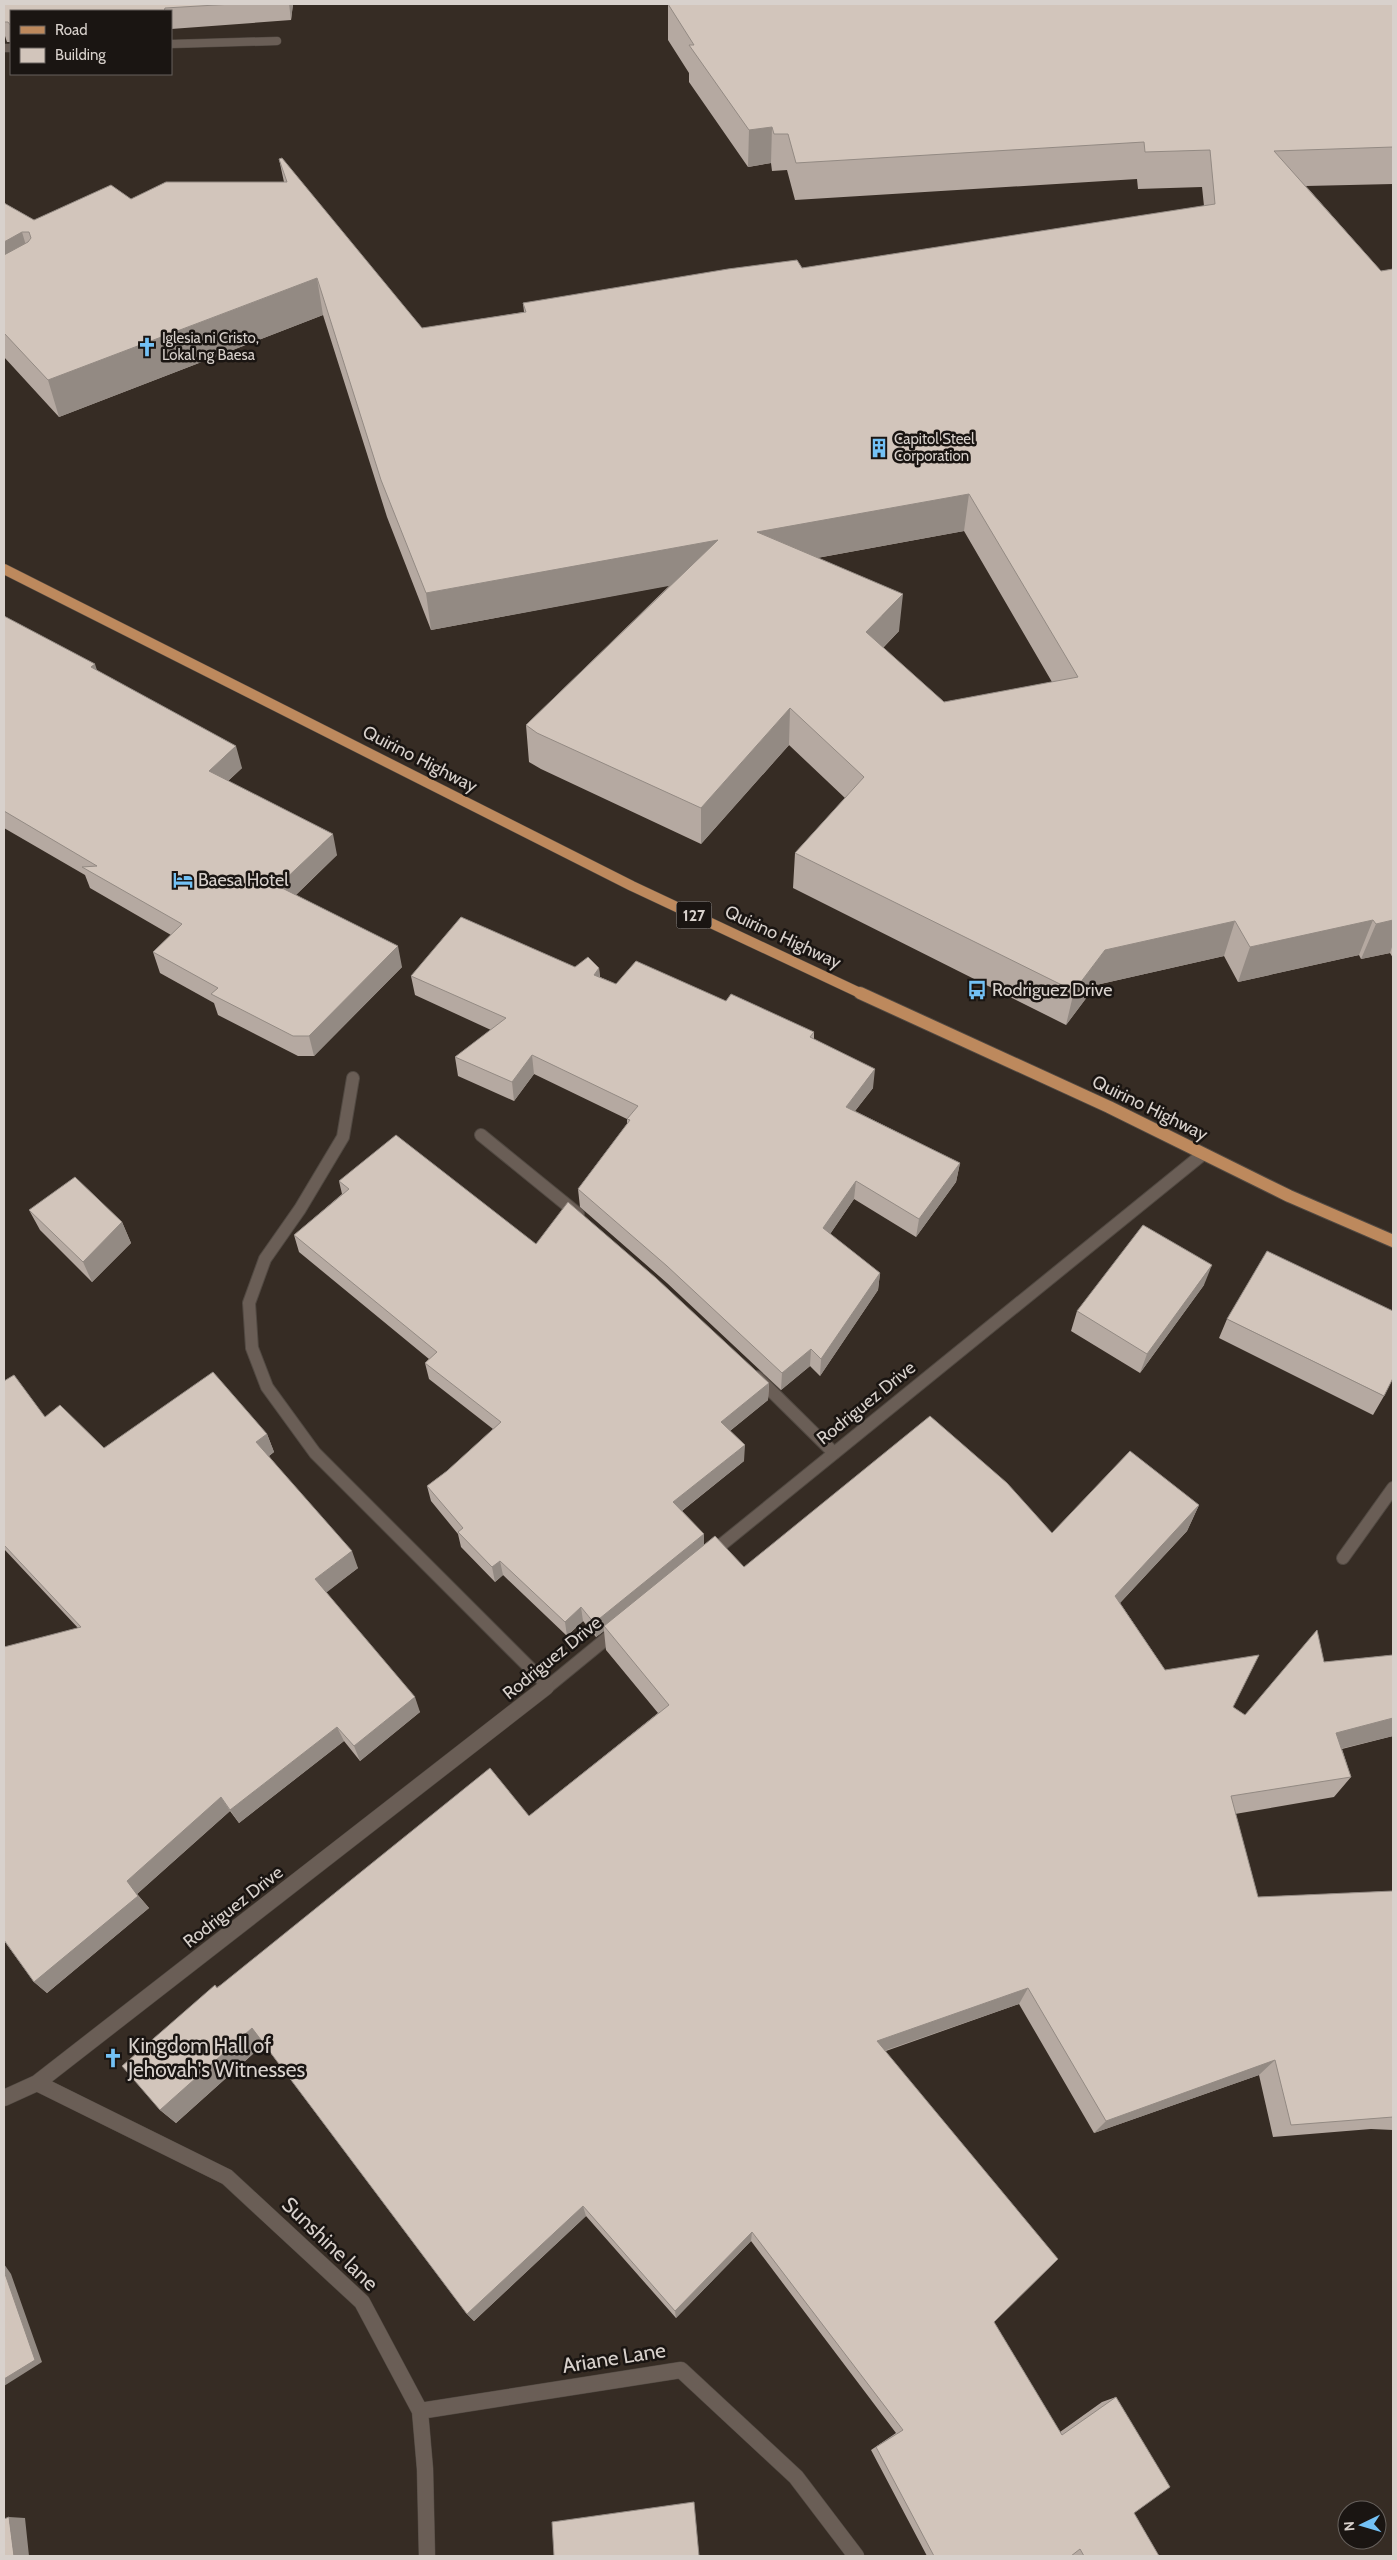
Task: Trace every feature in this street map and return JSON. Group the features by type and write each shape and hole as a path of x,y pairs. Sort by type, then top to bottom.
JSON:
{"main road":[{"name":"Quirino Highway","path":"4,569 632,886 947,1034 1110,1107 1289,1196 1393,1241"}],"street":[{"path":"172,44 277,41"},
{"path":"353,1078 343,1136 300,1209 265,1260 249,1303 252,1348 267,1387 315,1453 548,1686"},
{"path":"481,1135 588,1222"},
{"name":"Rodriguez Drive","path":"702,1560 1203,1154"},
{"path":"748,1369 834,1453"},
{"path":"1342,1558 1393,1488"},
{"name":"Rodriguez Drive","path":"4,2098 37,2083 548,1686 625,1623"},
{"name":"Sunshine lane","path":"37,2083 227,2177 362,2302 420,2411 425,2469 427,2556"},
{"name":"Ariane Lane","path":"420,2411 681,2370 796,2477 856,2556"}],"building":[{"path":"4,4 233,4 165,8 164,10 10,10 10,25 8,22 4,22"},
{"path":"668,4 1393,4 1393,147 1274,151 1381,271 1393,269 1393,920 1376,924 1373,920 1250,947 1235,921 1105,950 1074,991 795,853 864,777 790,708 701,808 537,733 526,725 718,540 426,593 381,480 317,278 48,380 4,333 4,255 28,242 31,238 29,232 22,232 4,242 4,203 34,220 111,185 131,199 166,182 287,182 279,159 282,158 422,328 526,312 523,303 728,269 797,260 802,268 1215,204 1210,150 1145,152 1144,142 796,163 788,134 774,134 772,127 749,130 689,45 694,45","holes":["969,494 1078,677 944,702 866,632 903,594 757,532"]},
{"path":"4,616 95,664 91,667 236,746 209,771 333,834 278,886 398,946 309,1036 293,1036 211,994 218,988 153,952 182,924 82,867 97,866 4,811"},
{"path":"461,917 575,967 588,957 599,968 594,975 616,984 636,961 726,1001 731,994 814,1032 810,1037 875,1069 846,1107 960,1163 919,1219 856,1181 823,1228 880,1273 821,1359 811,1349 782,1373 667,1266 578,1189 630,1120 627,1119 638,1106 532,1055 512,1082 455,1057 506,1018 411,976"},
{"path":"396,1135 536,1244 568,1202 656,1278 769,1383 721,1422 745,1445 673,1502 704,1534 594,1623 581,1607 565,1622 500,1561 492,1567 458,1532 463,1528 427,1486 447,1471 501,1422 425,1363 437,1352 294,1235 349,1189 339,1181"},
{"path":"75,1177 122,1222 83,1262 29,1210"},
{"path":"1143,1225 1212,1265 1147,1354 1077,1311"},
{"path":"1267,1251 1393,1311 1393,1378 1384,1396 1227,1319"},
{"path":"213,1372 267,1434 256,1442 352,1551 315,1579 415,1697 354,1746 337,1727 230,1810 221,1797 127,1881 138,1896 34,1982 4,1940 4,1647 81,1627 4,1545 4,1381 14,1375 45,1417 60,1405 104,1448"},
{"path":"930,1416 1007,1483 1052,1533 1130,1451 1199,1505 1115,1596 1165,1670 1259,1655 1233,1707 1245,1715 1317,1630 1324,1662 1393,1655 1393,1718 1336,1733 1351,1777 1231,1796 1258,1897 1393,1891 1393,2117 1291,2125 1275,2060 1106,2121 1028,1988 877,2041 1058,2259 994,2322 1062,2435 1116,2397 1170,2487 1134,2513 1159,2556 1084,2556 1080,2549 1071,2556 934,2556 876,2447 903,2430 752,2232 675,2311 583,2206 467,2314 252,2028 160,2110 122,2066 215,1985 217,1988 490,1768 529,1816 669,1705 604,1626 715,1536 744,1567"},
{"path":"4,2271 35,2360 4,2379"},
{"path":"694,2502 699,2556 554,2556 552,2522"},
{"path":"9,2517 14,2556 4,2556 4,2519"}],"place":[{"name":"Iglesia ni Cristo, Lokal ng Baesa","path":"147,347"},
{"name":"Capitol Steel Corporation","path":"879,448"},
{"name":"Baesa Hotel","path":"183,880"},
{"name":"Rodriguez Drive","path":"977,990"},
{"name":"Kingdom Hall of Jehovah's Witnesses","path":"113,2058"}]}
